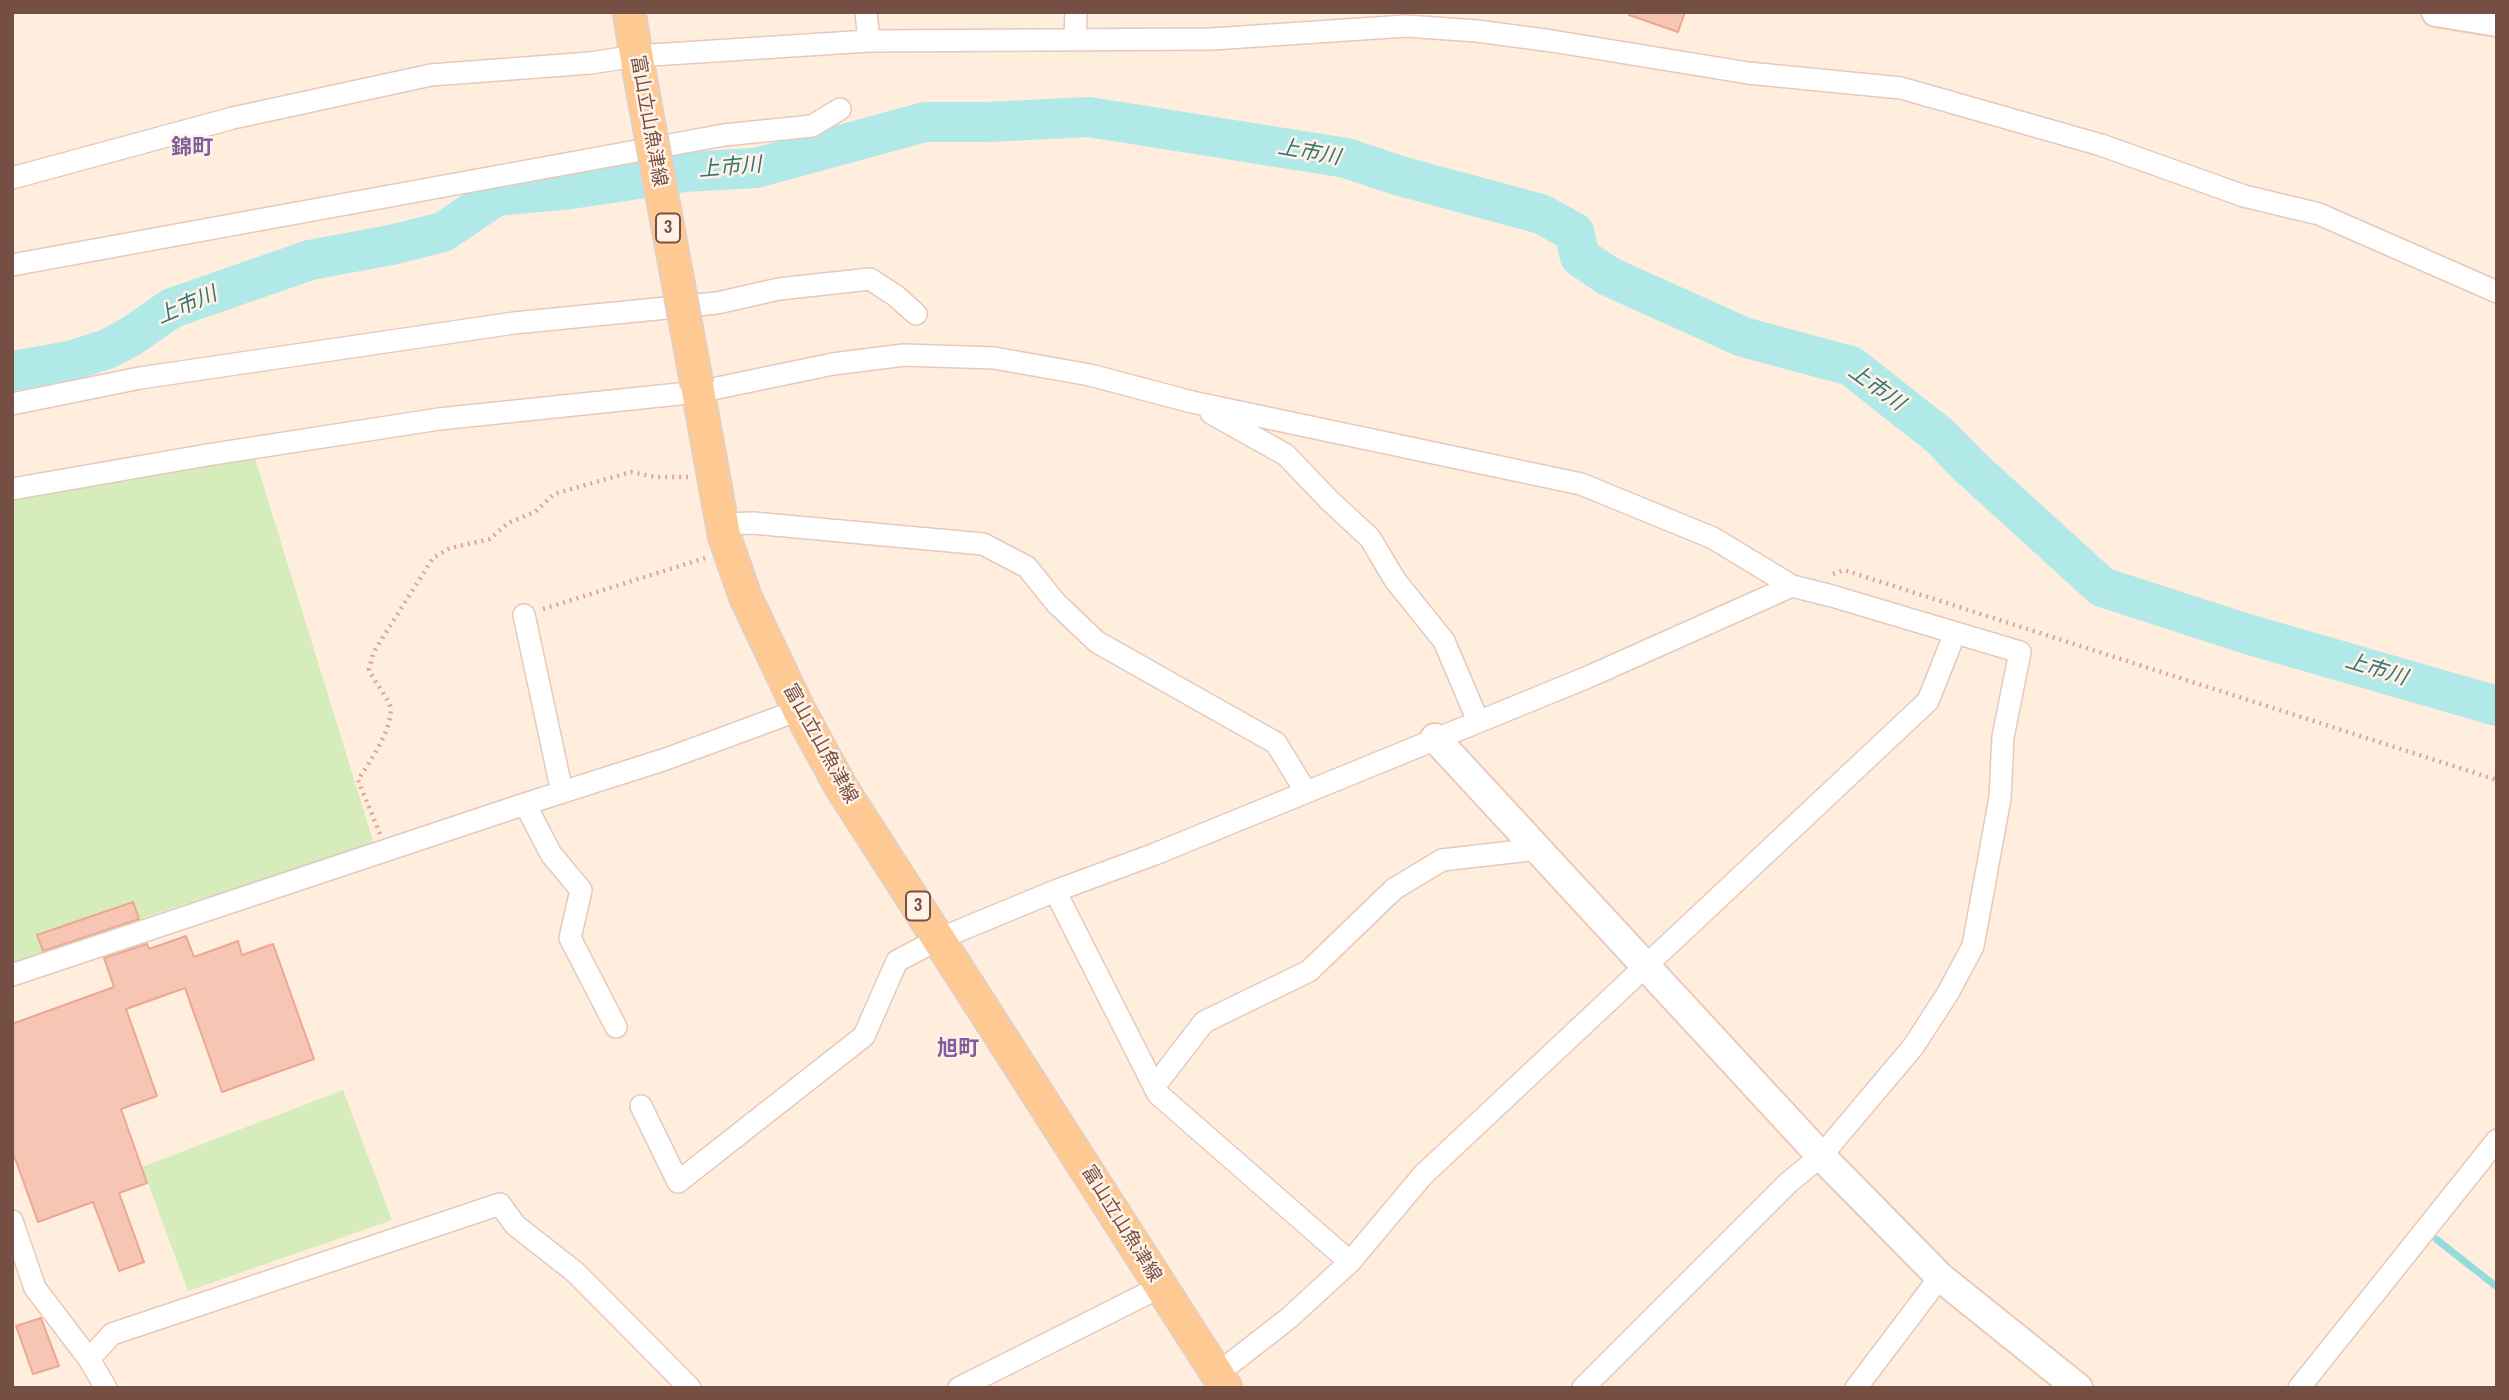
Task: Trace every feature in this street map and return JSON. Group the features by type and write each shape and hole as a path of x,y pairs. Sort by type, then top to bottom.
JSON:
{"main road":[{"name":"富山立山魚津線","path":"629,12 713,474 726,537 745,596 799,710 841,787 1222,1381"}],"street":[{"path":"866,12 869,41"},
{"path":"1075,38 1076,12"},
{"path":"2436,12 2497,22"},
{"path":"12,178 233,118 430,75 590,63 638,63 869,41 1212,39 1406,26 1552,41 1748,73 1901,88 2101,145 2244,196 2319,214 2497,292"},
{"path":"12,265 724,135 812,126 840,109"},
{"path":"12,404 140,378 514,323 717,303 779,289 870,279 896,296 916,314"},
{"path":"12,489 127,468 439,419 697,388 833,364 904,355 994,358 1090,375 1192,402 1581,484 1713,538 1793,586 2020,652 2003,737 1996,822 1973,946 1948,993 1913,1046 1821,1156 1787,1183 1583,1388"},
{"path":"1192,402 1286,455 1370,538 1395,580 1444,641 1478,721"},
{"path":"726,537 753,523 983,544 1027,567 1056,603 1097,642 1276,743 1306,792"},
{"path":"641,1106 678,1182 864,1036 897,961 939,939 1055,891 1155,854 1588,677 1793,586"},
{"path":"524,615 562,792"},
{"path":"1222,1381 1350,1262 1423,1175 1928,701 1955,633"},
{"path":"12,975 666,759 799,710"},
{"path":"1435,738 1821,1156 1940,1277 2078,1388"},
{"path":"525,804 551,854 581,890 570,938 616,1027"},
{"path":"1154,1087 1204,1022 1309,971 1394,889 1442,860 1538,849"},
{"path":"1055,891 1158,1094 1350,1262"},
{"path":"2299,1388 2497,1140"},
{"path":"89,1359 112,1334 500,1204 515,1225 575,1272 690,1388"},
{"path":"12,1221 35,1288 89,1359 106,1388"},
{"path":"1856,1388 1940,1277"},
{"path":"959,1388 1160,1287"}],"path":[{"path":"386,851 358,780 384,735 390,719 390,705 377,688 369,670 373,653 433,558 450,548 490,539 508,523 535,512 554,494 631,472 674,478 713,474"},
{"path":"524,615 726,537"},
{"path":"1831,574 1844,570 2497,780"}],"green space":[{"path":"254,455 374,844 139,919 12,965 12,499"},
{"path":"343,1090 392,1220 188,1291 142,1167"}],"building":[{"path":"1629,12 1685,12 1678,32 1629,15"},
{"path":"133,902 139,919 43,951 37,935"},
{"path":"186,936 194,957 238,941 242,955 273,944 314,1059 222,1092 185,988 126,1009 157,1096 121,1109 147,1183 119,1193 144,1262 119,1271 93,1202 38,1222 12,1150 12,1024 114,987 104,958 147,944 149,949"},
{"path":"41,1318 59,1366 33,1374 16,1326"}],"waterway":[{"name":"上市川","path":"12,371 70,361 107,349 130,337 172,308 310,260 443,232 496,196 571,189 685,172 756,168 925,122 1089,117 1346,158 1400,176 1541,214 1574,232 1580,257 1608,276 1743,337 1851,366 1941,437 2102,587 2247,634 2497,706"},
{"path":"2436,1239 2497,1287"}],"district":[{"name":"錦町","path":"192,148"},
{"name":"旭町","path":"958,1049"}]}
